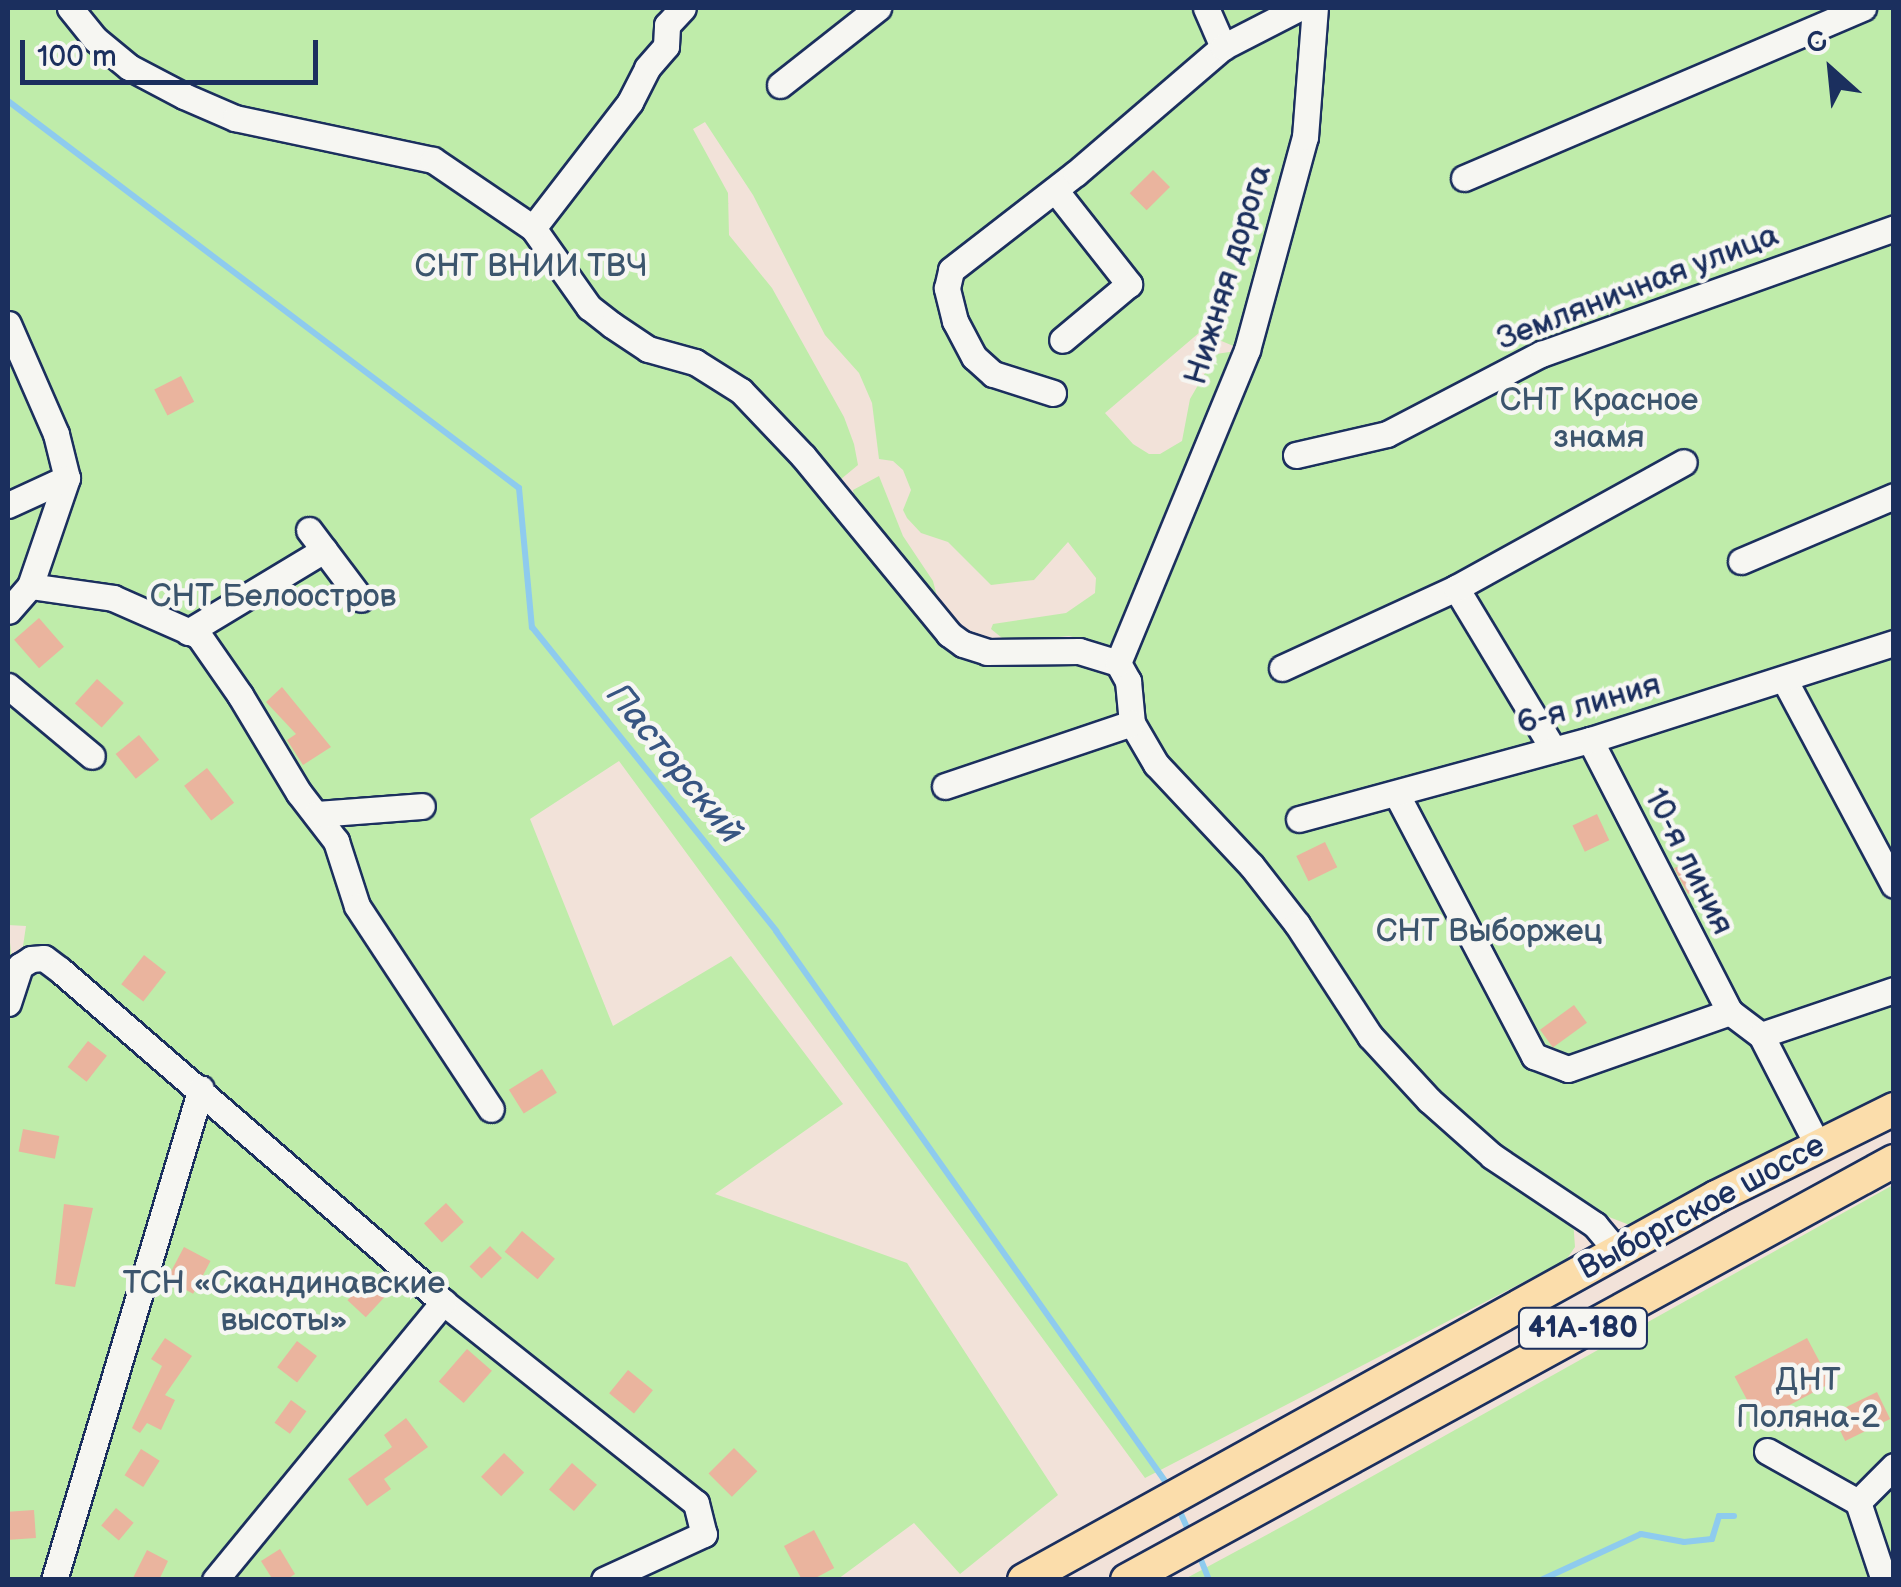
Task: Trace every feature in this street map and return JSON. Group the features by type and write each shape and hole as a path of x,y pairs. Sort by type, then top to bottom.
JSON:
{"main road":[{"name":"Выборгское шоссе","path":"1024,1580 1617,1251 1894,1109"},
{"name":"Выборгское шоссе","path":"1127,1580 1894,1161"}],"street":[{"path":"70,8 95,40 128,67 184,96 235,118 434,160 532,228 589,307 612,326 648,349 695,362 741,391 803,456 949,634 987,652 1079,651 1118,663 1128,682 1132,723 1167,779 1236,847 1297,924 1351,1012 1399,1068 1492,1156 1595,1225 1617,1251"},
{"path":"780,85 878,8"},
{"path":"1206,8 1223,47"},
{"path":"1464,178 1863,8"},
{"path":"532,228 630,102 647,68 666,46 667,25 675,10"},
{"path":"1053,393 993,374 974,357 958,332 947,288 959,262 1055,190 1223,47 1303,14"},
{"name":"Нижняя дорога","path":"1118,663 1246,350 1305,138 1303,14"},
{"path":"1055,190 1130,284 1062,340"},
{"name":"Земляничная улица","path":"1296,454 1387,434 1540,354 1894,228"},
{"path":"8,324 56,434 66,478 30,586 8,611"},
{"path":"1282,668 1456,588 1684,462"},
{"path":"8,504 66,478"},
{"path":"1741,560 1894,496"},
{"path":"188,632 317,540 361,598"},
{"path":"30,586 114,598 199,636 336,841 357,906 491,1109"},
{"path":"1456,588 1554,749"},
{"name":"6-я линия","path":"1299,819 1590,740 1894,643"},
{"path":"1785,680 1894,885"},
{"path":"8,686 92,756"},
{"path":"945,786 1132,723"},
{"name":"10-я линия","path":"1590,740 1730,1012"},
{"path":"1397,795 1534,1056 1568,1069 1730,1012 1761,1035 1818,1146"},
{"path":"316,814 422,806"},
{"path":"8,1002 20,966 31,959 44,958 200,1088 443,1302 696,1503 704,1534 604,1580"},
{"path":"1761,1035 1894,990"},
{"path":"54,1580 200,1088"},
{"path":"215,1580 443,1302"},
{"path":"1768,1451 1858,1502 1884,1580"},
{"path":"1858,1502 1894,1466"}],"green space":[{"path":"8,8 1893,8 1893,1090 1731,1170 1632,1226 1586,1208 1573,1219 1575,1247 1566,1260 1145,1478 619,761 530,819 613,1026 731,956 843,1104 715,1194 907,1263 1058,1495 960,1574 914,1523 838,1579 8,1579 8,1003 20,966 26,926 8,925","holes":["705,122 753,195 825,335 859,373 872,403 879,459 893,461 903,470 911,490 903,510 907,518 921,533 948,542 991,585 1034,580 1068,542 1096,578 1095,593 1066,613 993,624 991,629 1007,642 1069,636 1092,642 1116,653 1120,667 1079,651 987,652 958,640 829,489 858,465 854,444 844,417 772,288 729,235 728,193 693,129","1200,332 1243,350 1216,354 1190,399 1182,441 1160,454 1149,454 1133,444 1105,413"]},
{"path":"879,476 903,536 933,581 940,608 846,500 854,496 853,490"},
{"path":"8,925 12,960 8,973"},
{"name":"ДНТ Поляна-2","path":"1893,1185 1893,1579 1183,1580 1294,1520"}],"building":[{"path":"1153,170 1170,187 1147,210 1130,193"},
{"path":"181,376 194,402 167,415 154,390"},
{"path":"39,618 64,647 39,668 14,640"},
{"path":"97,679 124,703 102,728 75,704"},
{"path":"282,687 331,747 303,765 287,740 296,734 266,702"},
{"path":"139,735 159,760 136,779 116,754"},
{"path":"207,768 234,803 211,821 184,786"},
{"path":"1597,814 1609,840 1585,852 1573,825"},
{"path":"1325,842 1337,867 1309,881 1296,856"},
{"path":"1697,860 1706,888 1688,894 1674,868"},
{"path":"144,955 166,972 143,1001 121,984"},
{"path":"1574,1005 1587,1023 1553,1047 1540,1030"},
{"path":"88,1041 107,1056 87,1082 68,1067"},
{"path":"542,1069 557,1093 524,1113 509,1090"},
{"path":"23,1129 59,1136 55,1159 19,1152"},
{"path":"446,1203 464,1222 442,1242 424,1223"},
{"path":"64,1204 93,1208 75,1287 55,1284"},
{"path":"522,1231 555,1259 538,1279 505,1252"},
{"path":"490,1246 502,1258 482,1279 469,1267"},
{"path":"184,1247 210,1261 193,1294 167,1280"},
{"path":"370,1276 388,1293 366,1317 347,1300"},
{"path":"165,1338 192,1356 165,1395 175,1400 161,1430 147,1423 140,1433 132,1428 162,1366 151,1359"},
{"path":"1807,1338 1831,1383 1759,1422 1735,1376"},
{"path":"297,1341 317,1356 297,1382 277,1367"},
{"path":"467,1349 492,1371 464,1403 439,1381"},
{"path":"628,1370 653,1390 634,1413 609,1393"},
{"path":"1877,1392 1890,1419 1845,1441 1832,1414"},
{"path":"291,1400 306,1411 290,1434 275,1423"},
{"path":"406,1418 428,1447 384,1479 391,1489 367,1506 348,1479 392,1447 384,1435"},
{"path":"734,1448 757,1471 732,1497 709,1473"},
{"path":"141,1449 160,1461 143,1487 125,1475"},
{"path":"504,1453 524,1472 501,1496 481,1477"},
{"path":"572,1463 597,1485 574,1511 549,1489"},
{"path":"116,1508 134,1523 119,1540 101,1526"},
{"path":"34,1510 36,1538 10,1540 8,1512"},
{"path":"814,1530 834,1568 812,1580 802,1580 784,1546"},
{"path":"280,1549 295,1574 286,1580 273,1580 261,1561"},
{"path":"147,1550 168,1561 159,1580 132,1580"}],"waterway":[{"name":"Пасторский","path":"8,101 519,488 532,627 776,931 1170,1488"},
{"name":"Пасторский","path":"1177,1505 1190,1534"},
{"path":"1541,1580 1641,1534 1684,1542 1712,1539 1719,1516 1734,1516"},
{"name":"Пасторский","path":"1199,1555 1209,1580"}],"park label":[{"name":"СНТ ВНИИ ТВЧ","path":"531,267"},
{"name":"СНТ Красное знамя","path":"1599,420"},
{"name":"СНТ Белоостров","path":"273,597"},
{"name":"СНТ Выборжец","path":"1489,932"},
{"name":"ТСН «Скандинавские высоты»","path":"284,1304"}]}
